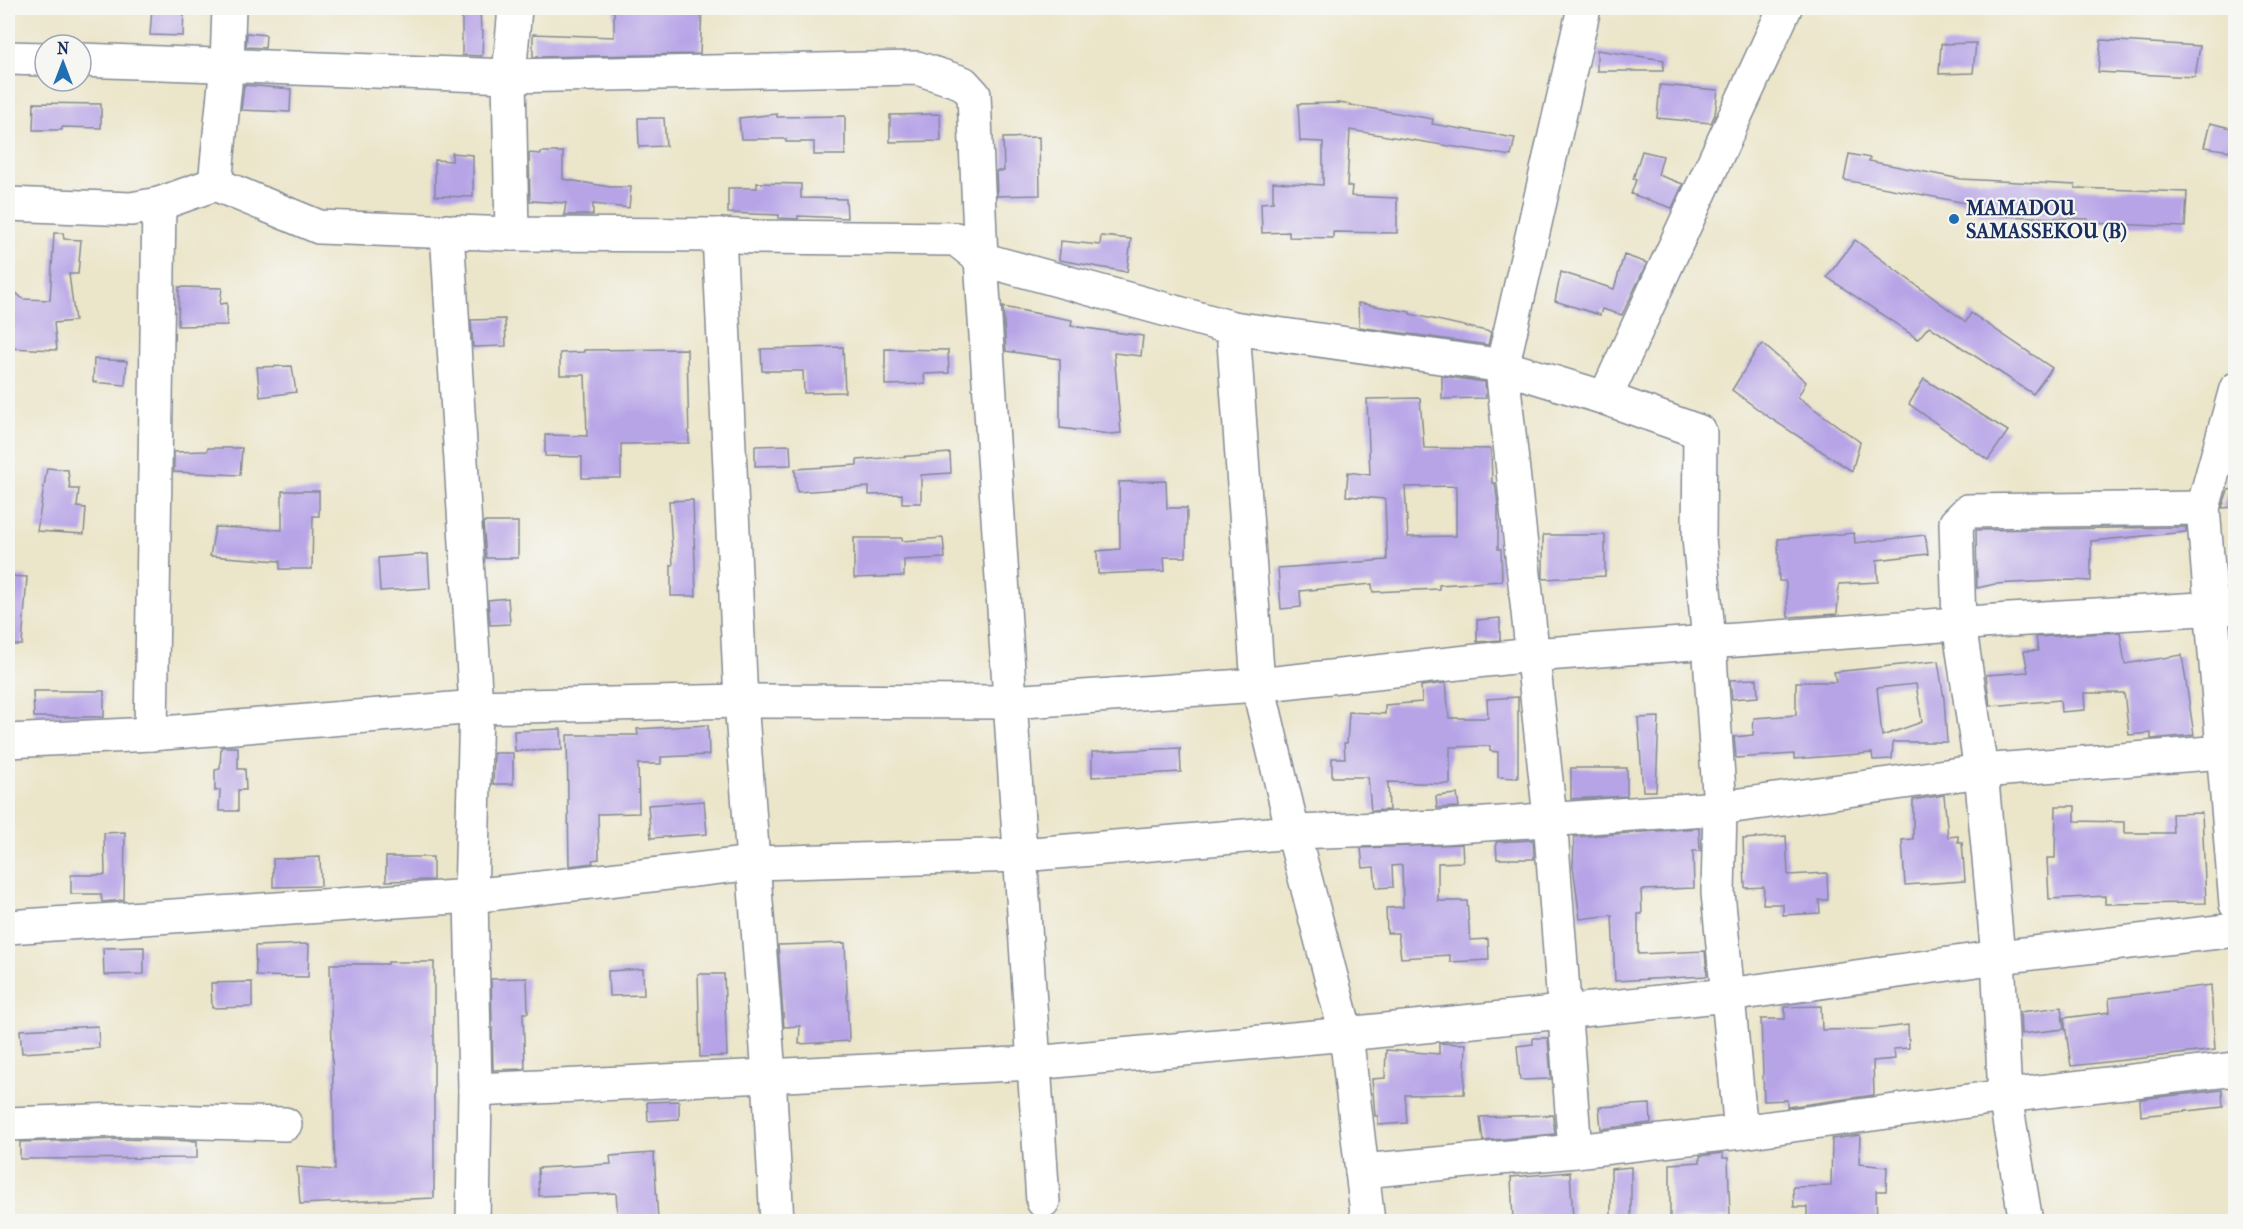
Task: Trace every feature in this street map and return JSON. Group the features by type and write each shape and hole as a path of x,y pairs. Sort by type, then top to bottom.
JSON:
{"street":[{"path":"215,184 227,64 229,8"},
{"path":"512,234 509,76 514,8"},
{"path":"1575,1151 1550,818 1502,368 1584,8"},
{"path":"1605,398 1785,8"},
{"path":"8,58 33,59"},
{"path":"93,60 509,76 917,68 963,83 974,95 981,259 1043,1201"},
{"path":"8,204 131,209 159,204 215,184 319,227 512,234 956,239 981,259 1233,328 1497,365 1605,398 1700,432 1699,538 1709,641 1720,808 1718,893 1741,1132"},
{"path":"151,734 159,204"},
{"path":"447,231 476,707 471,896 475,1090 473,1221"},
{"path":"719,235 741,702 769,1075 777,1221"},
{"path":"1233,328 1258,685 1293,832 1346,1034 1368,1221"},
{"path":"2235,396 2203,508 2223,607 2235,904"},
{"path":"2026,1221 2005,1096 1998,957 1981,771 1959,624 1956,523 1968,511 2203,508"},
{"path":"8,741 151,734 476,707 741,702 1009,702 1258,685 1532,655 1709,641 2223,607"},
{"path":"8,927 471,896 754,863 1021,855 1293,832 1442,827 1720,808 1981,771 2229,752"},
{"path":"475,1090 1034,1063 1728,995 1998,957 2235,930"},
{"path":"1362,1171 1575,1151 1741,1132 2005,1096 2235,1069"},
{"path":"8,1124 119,1120 285,1124"}],"building":[{"path":"152,8 184,8 183,36 150,35"},
{"path":"462,8 480,8 481,30 483,31 482,56 462,55"},
{"path":"614,8 702,8 700,54 533,57 533,34 614,37"},
{"path":"247,33 266,35 265,48 246,47"},
{"path":"2101,40 2200,46 2195,77 2098,72"},
{"path":"1976,43 1973,73 1939,74 1941,44"},
{"path":"1597,50 1664,60 1663,71 1597,71"},
{"path":"244,85 291,89 290,112 241,110"},
{"path":"1660,85 1718,90 1715,114 1711,123 1657,118"},
{"path":"34,103 101,104 101,128 62,127 62,130 33,130"},
{"path":"1339,103 1433,119 1432,124 1515,138 1511,156 1350,130 1347,186 1352,186 1351,196 1397,198 1397,233 1333,232 1333,238 1289,237 1289,232 1262,233 1261,203 1273,202 1273,182 1323,185 1323,142 1300,141 1298,104"},
{"path":"777,114 777,117 845,116 845,155 814,155 814,142 786,142 786,139 741,139 739,118"},
{"path":"940,114 941,141 890,142 890,115"},
{"path":"638,118 664,118 666,146 639,147"},
{"path":"2210,123 2235,129 2230,151 2204,147"},
{"path":"1039,137 1040,195 997,196 996,171 1004,171 1003,138"},
{"path":"1642,151 1663,156 1658,175 1683,184 1672,208 1631,194"},
{"path":"541,152 563,152 563,179 610,187 631,187 629,208 593,204 593,215 564,215 566,203 530,201 529,153 541,154"},
{"path":"452,153 473,155 473,197 435,196 435,160 452,161"},
{"path":"1849,154 1870,158 1869,161 1961,179 2075,185 2075,188 2187,192 2185,227 2088,223 2088,219 1977,215 1977,205 1844,180"},
{"path":"757,183 801,184 801,198 846,199 847,218 798,216 798,219 779,218 779,215 728,213 728,188 757,188"},
{"path":"54,233 63,233 64,239 81,240 78,274 69,274 75,321 54,323 57,350 8,348 8,286 23,299 50,300"},
{"path":"1101,236 1131,239 1127,272 1059,260 1061,241 1100,245"},
{"path":"1855,240 1966,322 1971,313 2052,368 2033,394 1929,326 1918,339 1827,277"},
{"path":"1624,255 1647,263 1622,315 1602,309 1600,315 1555,301 1561,272 1614,289"},
{"path":"179,287 222,288 220,304 227,303 227,325 178,326"},
{"path":"1358,303 1410,312 1410,314 1491,332 1488,345 1359,327"},
{"path":"1003,307 1072,320 1071,326 1143,336 1141,356 1114,353 1121,433 1110,434 1060,428 1060,359 1006,351"},
{"path":"505,319 506,346 473,347 471,320"},
{"path":"1763,344 1806,382 1798,397 1860,442 1852,471 1770,418 1732,390 1756,351"},
{"path":"843,347 845,392 804,393 803,371 762,371 761,349"},
{"path":"687,349 689,443 621,444 621,478 582,478 582,457 545,456 545,435 587,436 585,375 560,375 560,353 584,352 584,350"},
{"path":"885,349 948,350 949,373 924,374 925,384 885,385"},
{"path":"94,359 127,361 125,385 93,382"},
{"path":"292,366 296,392 260,397 257,367"},
{"path":"1442,376 1485,382 1486,398 1442,399"},
{"path":"1924,379 2008,431 1988,460 1909,404"},
{"path":"1420,398 1424,448 1491,449 1492,483 1495,483 1498,505 1498,549 1501,549 1502,581 1439,585 1439,589 1373,592 1372,584 1300,591 1301,607 1281,609 1278,568 1387,560 1385,499 1346,496 1348,472 1370,475 1367,399","holes":["1456,486 1456,536 1408,537 1405,487"]},
{"path":"790,445 791,465 755,466 755,446"},
{"path":"208,448 242,448 240,475 174,472 174,452 207,451"},
{"path":"950,453 951,473 921,475 921,503 902,503 902,494 869,495 869,487 797,492 795,469 857,465 857,460"},
{"path":"47,468 68,470 70,489 79,489 77,507 86,508 84,534 37,531"},
{"path":"1166,481 1167,508 1187,508 1186,557 1164,557 1165,571 1098,574 1097,551 1120,549 1119,482"},
{"path":"2235,489 2235,507 2222,508 2228,490"},
{"path":"282,491 319,491 319,516 313,516 312,569 280,569 280,561 210,556 215,527 282,530"},
{"path":"693,500 696,596 671,596 671,565 673,565 669,501"},
{"path":"483,522 518,522 518,558 486,558"},
{"path":"2186,527 2186,532 2091,541 2091,581 1995,584 1977,588 1976,530"},
{"path":"1854,533 1855,543 1925,535 1928,554 1877,560 1878,582 1839,584 1837,614 1788,617 1786,584 1785,581 1779,581 1778,539"},
{"path":"1543,535 1605,535 1605,576 1543,579"},
{"path":"854,538 902,538 902,541 943,538 945,558 904,560 904,576 854,578"},
{"path":"428,554 430,588 380,591 378,558"},
{"path":"8,576 27,577 22,645 8,645"},
{"path":"508,598 510,624 490,625 488,600"},
{"path":"1500,618 1500,640 1477,642 1477,620"},
{"path":"2120,632 2125,664 2182,655 2194,735 2151,739 2151,733 2129,735 2124,693 2084,693 2085,710 2061,712 2060,700 1990,706 1986,675 2028,672 2024,651 2038,651 2036,637"},
{"path":"1938,661 1947,742 1893,742 1892,759 1873,760 1872,753 1794,759 1794,754 1736,758 1734,737 1753,735 1754,718 1796,715 1796,682 1836,682 1834,672","holes":["1916,684 1922,722 1882,736 1877,688"]},
{"path":"1757,679 1758,697 1732,699 1730,680"},
{"path":"1446,683 1449,718 1488,718 1487,699 1518,697 1518,778 1498,777 1498,752 1490,751 1490,746 1450,747 1450,784 1388,782 1389,810 1371,811 1368,777 1332,777 1332,758 1345,758 1344,743 1347,743 1349,712 1385,714 1385,705 1422,702 1421,686"},
{"path":"33,691 104,691 104,717 34,717"},
{"path":"1659,717 1656,791 1643,791 1638,718"},
{"path":"708,725 709,755 661,757 661,764 638,764 639,813 598,814 599,859 592,860 593,863 569,866 567,735 638,735 637,729"},
{"path":"561,729 562,750 515,751 514,731"},
{"path":"221,747 238,747 238,769 245,769 246,790 238,790 238,811 219,811 220,790 215,791 215,770 220,769"},
{"path":"1180,748 1181,772 1092,777 1092,752"},
{"path":"494,753 513,753 513,784 493,784"},
{"path":"1571,768 1627,768 1627,796 1571,799"},
{"path":"1457,794 1459,807 1437,808 1436,796"},
{"path":"1944,795 1948,837 1958,836 1958,842 1962,842 1965,881 1905,885 1902,840 1913,839 1913,800"},
{"path":"704,801 707,834 651,838 648,805"},
{"path":"2056,806 2075,806 2075,821 2124,822 2124,833 2173,833 2172,814 2202,813 2206,903 2105,904 2105,896 2049,899 2047,858 2055,858"},
{"path":"1699,828 1700,851 1693,851 1694,888 1641,890 1642,914 1638,914 1638,954 1705,951 1707,976 1615,981 1612,915 1580,919 1573,866 1574,837"},
{"path":"125,832 124,900 102,902 101,894 71,894 71,875 105,875 104,833"},
{"path":"1786,836 1788,875 1827,873 1828,900 1819,900 1820,913 1783,915 1783,904 1763,904 1764,887 1745,888 1743,839"},
{"path":"1533,840 1534,859 1497,859 1496,842"},
{"path":"1462,844 1463,862 1438,863 1438,901 1467,901 1470,940 1488,939 1489,960 1450,962 1450,955 1401,958 1398,933 1387,933 1386,908 1403,907 1402,865 1392,866 1393,887 1376,888 1374,867 1363,868 1361,848"},
{"path":"320,857 321,886 273,887 273,859"},
{"path":"386,857 433,857 433,880 386,881"},
{"path":"845,943 849,1041 799,1044 800,1026 784,1027 778,945"},
{"path":"309,944 308,977 256,976 255,946"},
{"path":"144,947 144,974 104,975 103,948"},
{"path":"388,962 434,962 434,1198 300,1204 297,1167 335,1170 330,964 388,964"},
{"path":"643,969 644,995 609,996 608,971"},
{"path":"698,974 724,974 727,1056 700,1057"},
{"path":"527,978 528,1013 523,1013 525,1069 493,1070 491,979"},
{"path":"252,982 252,1007 212,1008 211,983"},
{"path":"2211,985 2215,1050 2071,1066 2064,1018 2110,1012 2109,998"},
{"path":"1821,1006 1822,1030 1875,1029 1908,1025 1909,1048 1894,1049 1895,1059 1873,1061 1874,1095 1787,1107 1787,1100 1764,1101 1761,1019 1785,1019 1785,1007"},
{"path":"2061,1007 2064,1029 2021,1034 2020,1012"},
{"path":"98,1026 99,1048 22,1053 20,1030"},
{"path":"1533,1038 1548,1038 1551,1079 1520,1080 1517,1046 1533,1044"},
{"path":"1439,1043 1466,1044 1464,1094 1405,1095 1407,1123 1378,1125 1378,1116 1375,1116 1372,1079 1385,1078 1386,1050 1439,1054"},
{"path":"2222,1090 2223,1107 2141,1116 2140,1099"},
{"path":"679,1101 679,1119 648,1121 647,1102"},
{"path":"1650,1104 1651,1123 1601,1129 1599,1107"},
{"path":"1553,1115 1555,1134 1483,1141 1480,1117"},
{"path":"1860,1135 1859,1164 1887,1167 1886,1191 1876,1191 1877,1221 1807,1221 1807,1207 1794,1207 1793,1187 1831,1186 1832,1139"},
{"path":"119,1139 197,1141 197,1158 20,1159 20,1142"},
{"path":"654,1153 658,1221 618,1221 616,1193 539,1196 538,1168 611,1164 610,1156"},
{"path":"1723,1153 1723,1158 1728,1158 1730,1217 1670,1219 1670,1164 1700,1162 1700,1156"},
{"path":"1631,1167 1631,1221 1611,1221 1611,1169"},
{"path":"1570,1172 1573,1219 1513,1221 1511,1177"}],"place":[{"name":"MAMADOU SAMASSEKOU (B)","path":"1954,219"}]}
